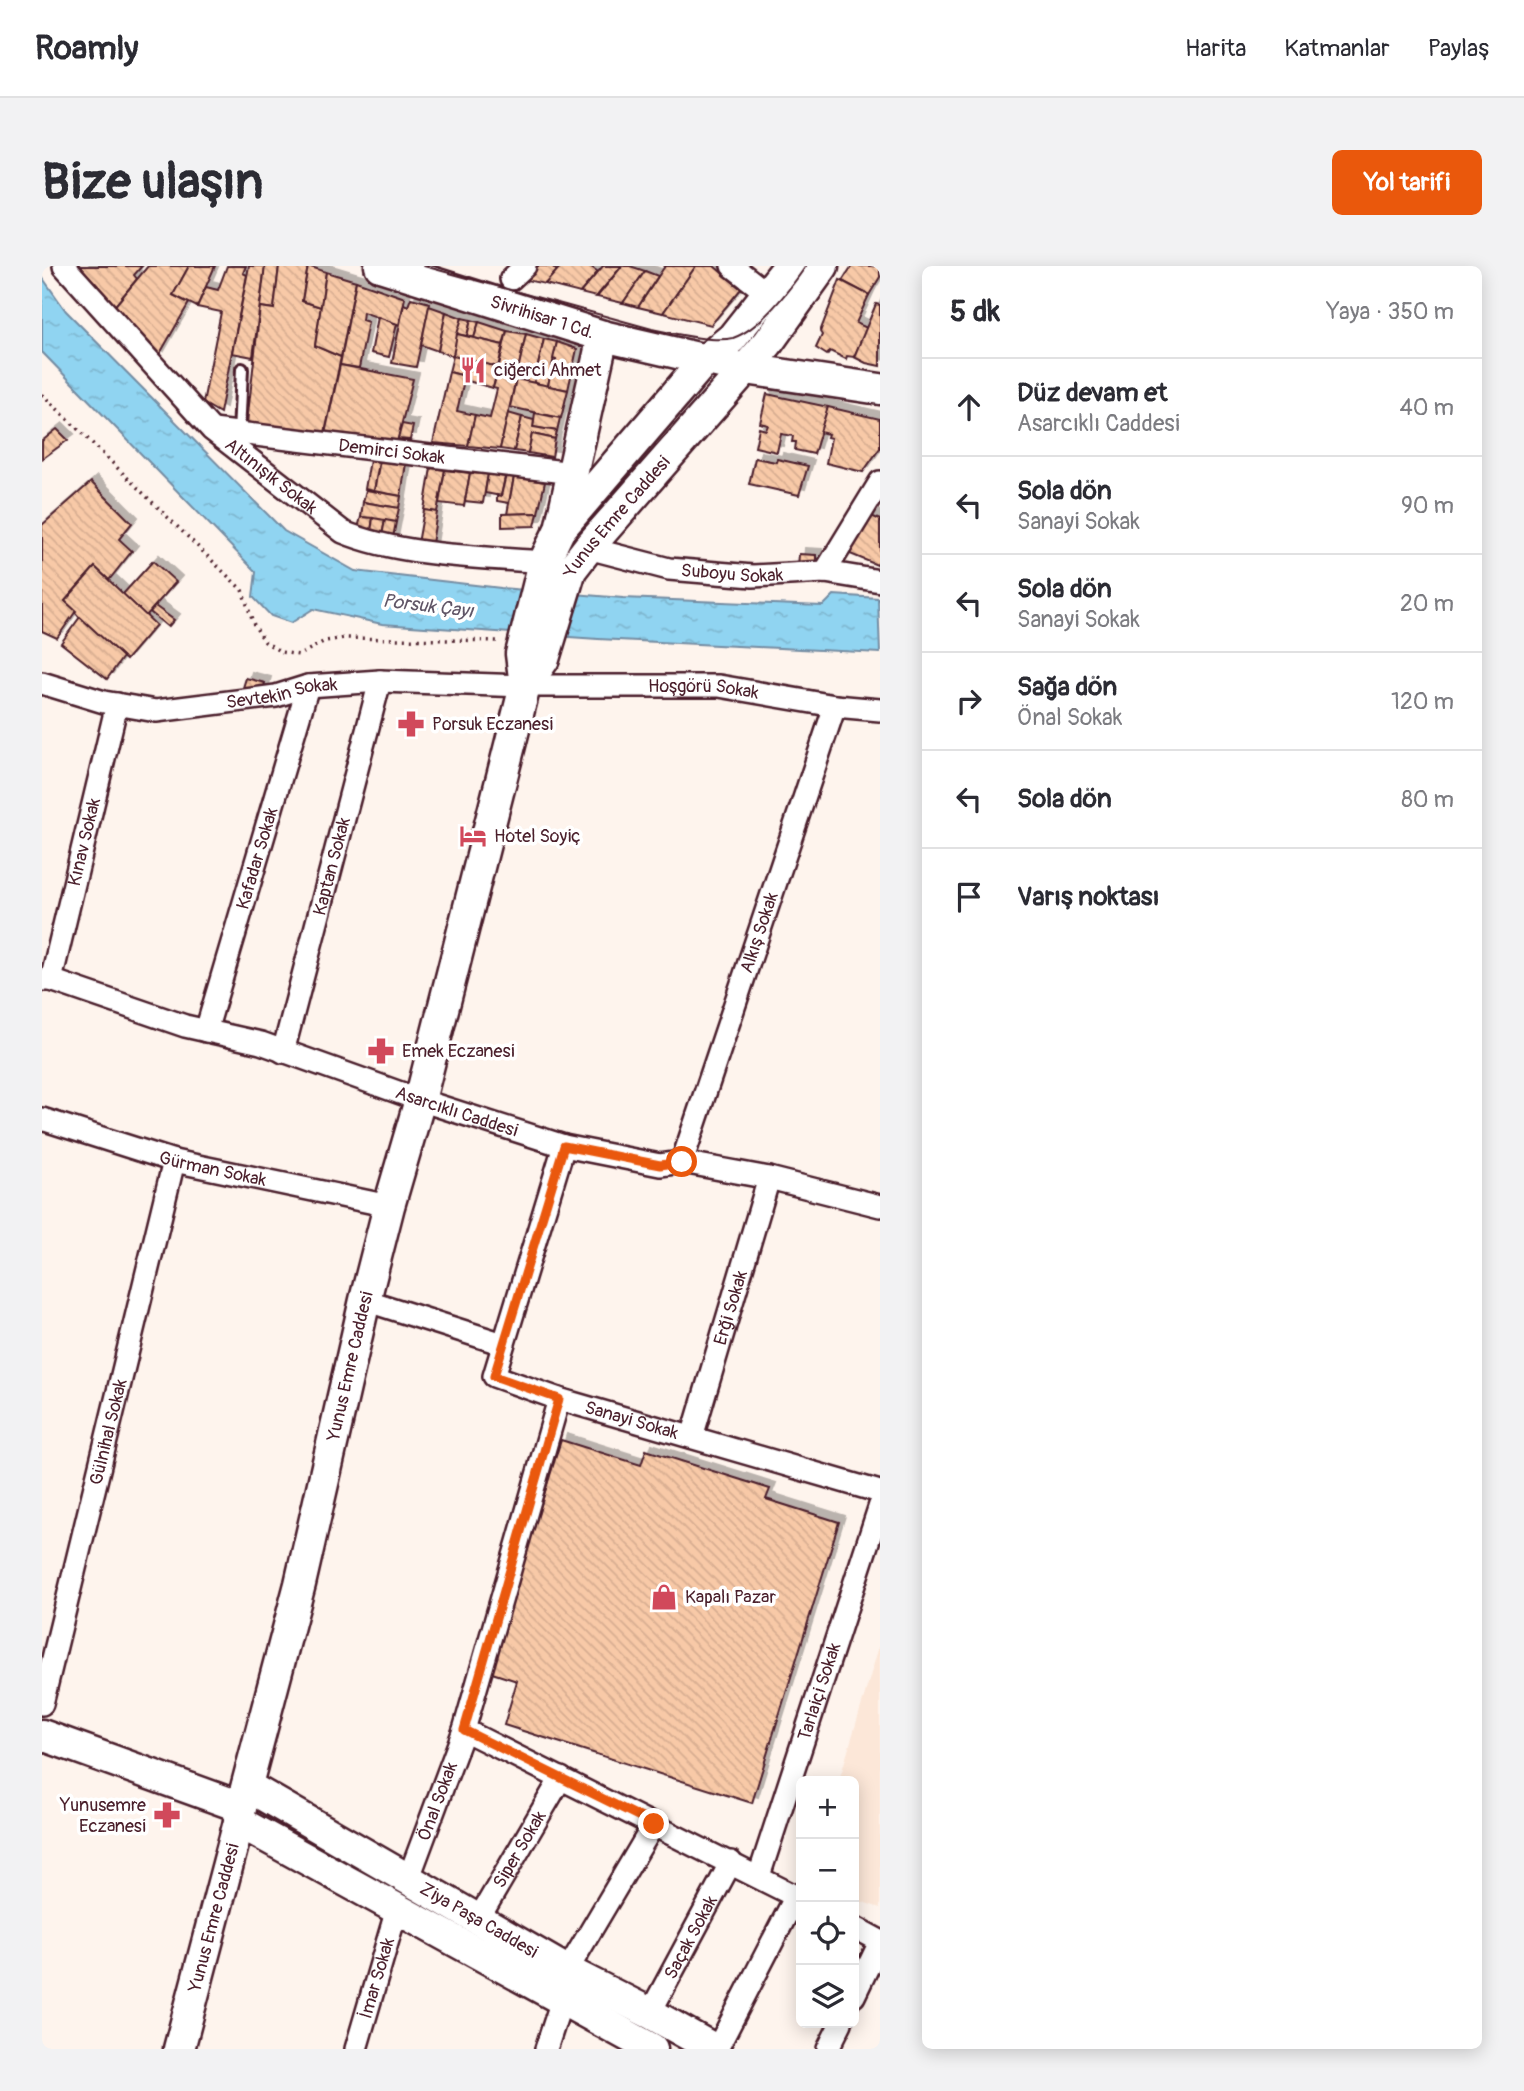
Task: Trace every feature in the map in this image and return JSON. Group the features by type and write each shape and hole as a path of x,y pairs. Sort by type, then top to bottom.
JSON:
{"main road":[{"name":"Sivrihisar 1 Cd.","path":"380,266 603,336 746,369 880,389"},
{"name":"Yunus Emre Caddesi","path":"560,529 705,360 732,338 789,266"},
{"name":"Yunus Emre Caddesi","path":"179,2049 300,1584 365,1300 420,1100 525,686 522,654 568,560 746,369 823,266"},
{"name":"Yunus Emre Caddesi","path":"568,560 560,529 603,336"},
{"name":"Ziya Paşa Caddesi","path":"42,1735 242,1805 408,1880 567,1971 716,2049"},
{"name":"Ziya Paşa Caddesi","path":"242,1805 397,1909 652,2049"}],"street":[{"name":"Altınışık Sokak","path":"64,266 212,430 343,532 368,542 462,556 568,560"},
{"path":"732,266 768,294"},
{"name":"Demirci Sokak","path":"212,430 573,473"},
{"path":"825,572 880,482"},
{"name":"Suboyu Sokak","path":"568,560 753,576 825,572 880,581"},
{"name":"Sevtekin Sokak","path":"42,683 104,702 156,710 276,696 307,686 380,681 525,686"},
{"name":"Kaptan Sokak","path":"283,1052 380,681"},
{"name":"Kafadar Sokak","path":"206,1031 307,686"},
{"name":"Hoşgörü Sokak","path":"525,686 719,686 835,706 880,710"},
{"name":"Kınav Sokak","path":"47,980 117,704"},
{"name":"Alkış Sokak","path":"682,1162 835,706"},
{"name":"Asarcıklı Caddesi","path":"47,980 206,1031 261,1043 420,1100 564,1146 660,1165 682,1162 877,1199"},
{"name":"Gürman Sokak","path":"42,1119 174,1161 389,1206"},
{"name":"Sanayi Sokak","path":"564,1146 494,1376 559,1399 880,1492"},
{"name":"Gülnihal Sokak","path":"42,1704 174,1161"},
{"name":"Erği Sokak","path":"692,1437 769,1178"},
{"path":"365,1300 503,1344"},
{"name":"Önal Sokak","path":"408,1880 464,1730 559,1399"},
{"name":"Tarlaiçi Sokak","path":"759,1876 880,1505"},
{"path":"464,1730 796,1896"},
{"name":"Siper Sokak","path":"478,1920 561,1778"},
{"path":"567,1971 654,1824"},
{"name":"Saçak Sokak","path":"650,2013 731,1862"},
{"path":"716,2049 796,1901"},
{"name":"İmar Sokak","path":"356,2049 397,1909"},
{"path":"859,1930 880,1942 859,1986"},
{"path":"546,2049 562,2000"},
{"path":"828,2049 838,2028"}],"lane":[{"path":"239,434 242,369"}],"path":[{"path":"42,394 242,590 254,625 265,642 281,652 299,655 325,641 345,638 510,641"}],"shaded area":[{"path":"880,1643 880,1908 859,1901 859,1776 840,1776"}],"water":[{"name":"Porsuk Çayı","path":"42,277 66,311 284,531 355,571 501,588 623,598 823,606 834,595 878,598 880,653 598,639 382,624 313,609 291,623 271,616 253,597 256,572 42,352"}],"building":[{"path":"80,266 142,266 134,275 137,279 114,307"},
{"path":"148,266 189,266 173,295 189,303 158,357 113,308"},
{"path":"189,266 215,266 197,307 173,295"},
{"path":"227,266 246,266 243,273 247,275 220,413 203,403 221,312 197,307 206,287 218,290"},
{"path":"249,266 265,266 253,357 232,353"},
{"path":"265,266 279,266 274,309 260,307"},
{"path":"279,266 308,266 302,301 321,307 315,346 341,357 325,433 247,423 260,307 274,309"},
{"path":"308,266 326,272 321,307 302,301"},
{"path":"534,266 552,266 557,271 545,284 526,280 525,274"},
{"path":"561,266 590,266 598,272 580,293 545,284"},
{"path":"603,266 622,266 596,297 580,293"},
{"path":"622,266 645,271 623,303 597,297"},
{"path":"665,266 696,266 663,313 638,307"},
{"path":"696,266 714,266 741,289 711,325 663,313"},
{"path":"852,266 880,266 880,277 869,295 842,281"},
{"path":"645,271 658,276 638,307 623,303"},
{"path":"326,272 356,281 341,357 315,346"},
{"path":"840,280 869,295 856,323 867,328 854,357 847,356 846,359 830,351 827,355 816,348"},
{"path":"356,281 405,298 399,325 363,312 362,320 368,322 359,368 340,365"},
{"path":"411,298 430,303 416,367 392,363 404,304 408,306"},
{"path":"876,304 880,305 880,366 854,357"},
{"path":"429,306 446,312 438,351 421,345"},
{"path":"446,312 462,318 453,356 438,351"},
{"path":"378,317 397,324 389,357 371,353"},
{"path":"462,318 471,320 467,336 457,334"},
{"path":"471,320 479,322 474,338 467,336"},
{"path":"479,322 507,331 503,345 474,338"},
{"path":"507,331 526,334 516,379 497,374"},
{"path":"457,334 503,345 498,367 453,356"},
{"path":"526,334 544,339 534,383 516,379"},
{"path":"544,339 557,342 548,386 534,383"},
{"path":"557,342 577,349 568,390 548,386 551,370 554,370 556,360 553,359"},
{"path":"453,356 498,367 493,388 464,380 465,376 449,372"},
{"path":"340,365 413,379 397,442 325,434"},
{"path":"449,372 465,376 457,411 475,415 468,446 433,443"},
{"path":"497,374 516,379 500,449 468,446 475,415 490,418 497,389 493,388"},
{"path":"516,379 568,390 561,418 510,407"},
{"path":"767,394 828,407 814,454 795,450 796,442 792,442 793,436 781,434 777,452 755,447 759,428 766,430 768,425 760,423"},
{"path":"828,407 880,419 880,448 863,472 826,463 831,438 820,432"},
{"path":"508,413 522,417 514,451 500,449"},
{"path":"535,413 560,418 557,431 533,427"},
{"path":"522,417 534,420 533,427 557,431 555,439 532,434 528,453 514,451"},
{"path":"402,424 413,426 410,440 398,439"},
{"path":"57,429 68,440 42,459 42,441"},
{"path":"532,434 555,439 552,457 528,453"},
{"path":"755,458 776,462 777,459 808,466 799,495 749,484"},
{"path":"370,460 379,462 374,491 365,489"},
{"path":"380,460 406,463 401,496 374,491"},
{"path":"431,468 445,470 437,512 424,510"},
{"path":"445,470 470,473 464,506 439,503"},
{"path":"470,473 488,474 483,503 465,501"},
{"path":"488,474 505,477 501,496 485,493"},
{"path":"506,475 514,477 509,503 497,501 497,495 501,496"},
{"path":"514,477 545,482 538,513 507,514"},
{"path":"91,482 132,523 119,539 132,551 109,580 95,567 65,601 76,611 57,638 42,631 42,525"},
{"path":"366,490 401,496 399,508 363,502"},
{"path":"363,502 399,508 396,522 361,517"},
{"path":"424,510 437,512 431,550 417,549"},
{"path":"538,513 535,526 502,527 502,514"},
{"path":"867,514 880,520 880,560 877,565 843,551"},
{"path":"361,517 373,518 370,538 356,535"},
{"path":"373,518 385,520 381,541 370,538"},
{"path":"385,520 396,522 392,543 381,541"},
{"path":"799,554 816,555 816,568 798,567"},
{"path":"153,561 176,582 146,616 123,594"},
{"path":"95,567 156,625 126,660 65,601"},
{"path":"155,606 174,620 168,627 150,612"},
{"path":"80,617 123,657 107,679 61,643"},
{"path":"246,678 265,683 263,690 242,691"},
{"name":"Kapalı Pazar","path":"561,1440 641,1465 646,1450 770,1489 766,1499 839,1522 752,1803 504,1725 517,1681 489,1672"}],"tram line":[{"path":"424,266 652,329 715,339 733,338 754,326 783,297 806,266"}],"place":[{"name":"ciğerci Ahmet","path":"473,370"},
{"name":"Porsuk Eczanesi","path":"411,724"},
{"name":"Hotel Soyiç","path":"473,836"},
{"name":"Emek Eczanesi","path":"381,1051"},
{"name":"Kapalı Pazar","path":"664,1597"},
{"name":"Yunusemre Eczanesi","path":"167,1815"}],"route":[{"path":"654,1824 464,1730 559,1399 494,1376 564,1146 660,1165 682,1162"}]}
